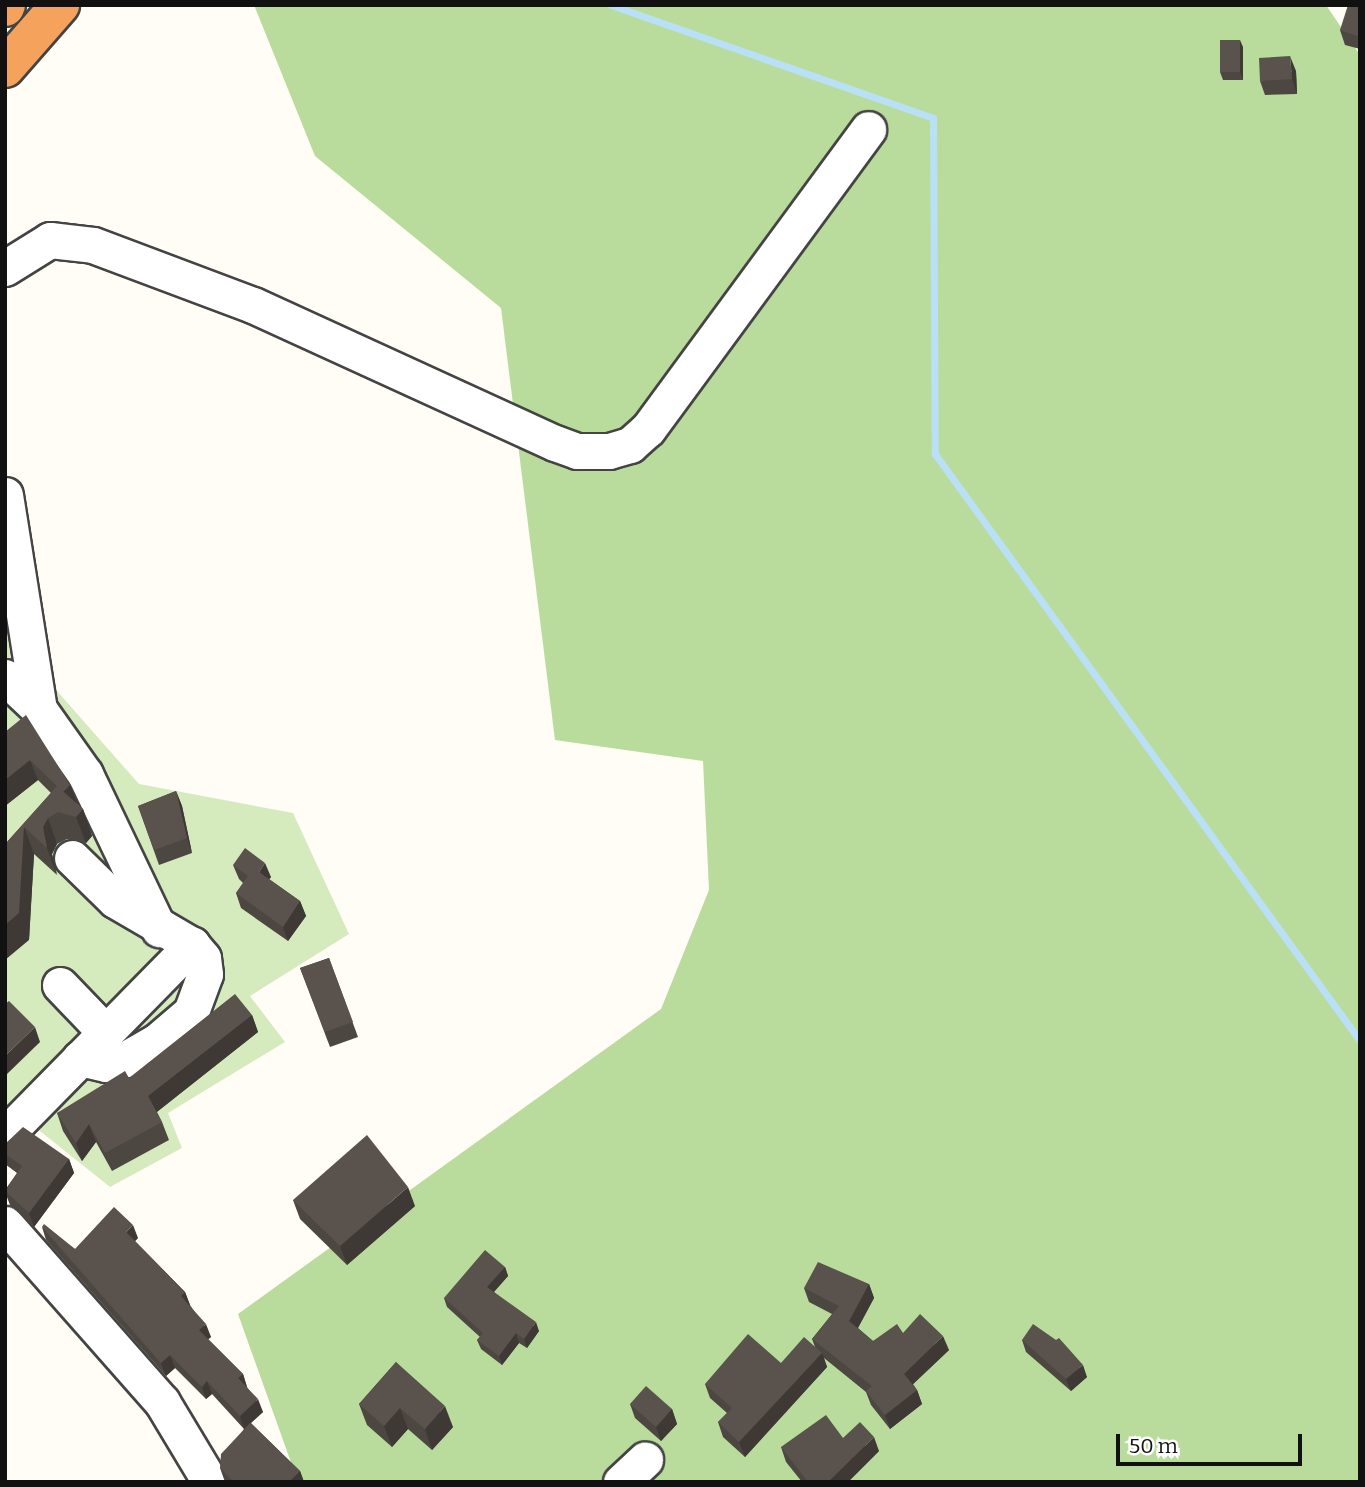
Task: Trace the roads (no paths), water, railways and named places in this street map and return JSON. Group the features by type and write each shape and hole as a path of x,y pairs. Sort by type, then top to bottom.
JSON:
{"highway":[{"path":"5,68 60,5"}],"street":[{"path":"5,268 50,240 93,245 276,316 555,443 577,451 609,451 630,445 648,429 868,129"},
{"path":"5,495 39,709"},
{"path":"5,677 39,709 99,799 159,929"},
{"path":"72,858 99,888 159,929 192,946 203,957 205,974 191,1012 157,1041 126,1059 106,1064 80,1058"},
{"path":"5,1135 192,946"},
{"path":"60,985 105,1032"},
{"path":"5,1224 155,1393 181,1427 210,1482"}],"waterway":[{"path":"611,5 933,118 935,454 1360,1041"}]}
